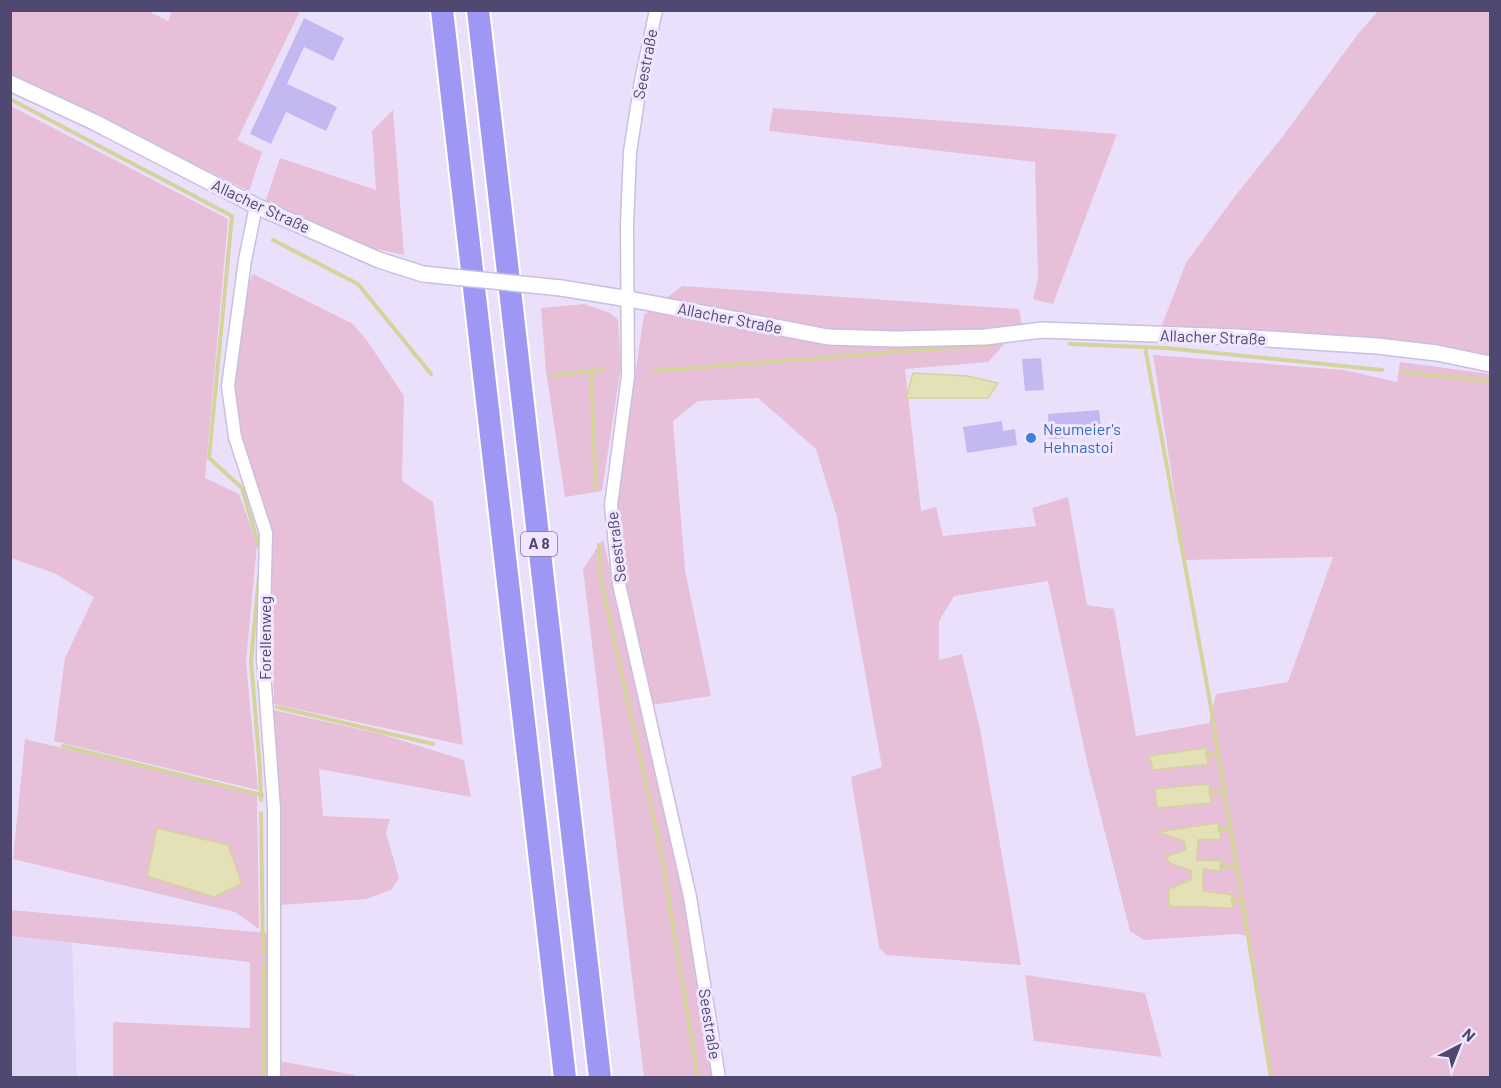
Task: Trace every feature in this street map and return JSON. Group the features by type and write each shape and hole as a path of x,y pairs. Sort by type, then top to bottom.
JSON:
{"highway":[{"name":"A 8","path":"442,10 565,1077"},
{"name":"A 8","path":"478,10 600,1077"}],"street":[{"name":"Seestraße","path":"656,10 640,81 630,152 627,225 628,376 610,505 619,584 690,897 719,1077"},
{"name":"Allacher Straße","path":"10,83 94,122 256,206 379,260 423,274 561,288 828,337 896,339 985,337 1042,330 1237,337 1377,346 1437,353 1491,364"},
{"name":"Forellenweg","path":"256,206 245,260 228,386 235,437 266,533 263,658 274,808 274,1077"}],"shaded area":[{"path":"10,11 148,11 168,21 172,11 300,11 237,140 262,152 249,191 11,74"},
{"path":"1378,11 1490,11 1490,359 1160,330 1186,263 1358,34"},
{"path":"11,106 228,219 205,478 239,494 257,544 246,662 258,790 54,741 65,658 94,597 54,573 11,558"},
{"path":"773,108 1117,134 1053,304 1033,299 1038,279 1035,162 769,131"},
{"path":"393,110 404,255 372,248 265,203 280,158 376,190 372,131"},
{"path":"253,274 353,324 368,342 404,396 402,481 433,502 463,745 274,704 271,529 238,437 235,390 244,294"},
{"path":"682,286 1019,309 1022,325 988,362 905,369 921,511 936,507 943,536 1036,526 1032,508 1068,497 1087,605 1114,609 1136,736 1209,723 1216,694 1288,682 1333,557 1185,560 1153,355 1344,370 1397,382 1400,362 1490,374 1490,1077 1272,1077 1250,937 1238,934 1144,940 1130,931 1088,766 1048,581 954,596 939,621 939,660 962,654 980,729 1021,965 886,955 879,947 851,777 882,767 837,517 816,449 758,398 698,401 673,421 685,570 711,696 652,705 624,584 615,507 644,315"},
{"path":"584,304 610,313 618,320 621,366 602,491 565,497 546,371 541,308"},
{"path":"913,373 967,376 998,383 988,398 906,398"},
{"path":"603,539 676,859 713,1077 644,1077 583,569"},
{"path":"273,710 381,734 464,760 471,797 319,769 323,816 390,819 386,833 399,878 391,890 366,899 281,905"},
{"path":"25,739 257,795 259,929 235,912 13,859"},
{"path":"1206,748 1208,764 1153,770 1149,756"},
{"path":"1209,784 1211,803 1157,808 1155,789"},
{"path":"1218,823 1221,839 1198,840 1197,860 1221,861 1221,871 1203,869 1203,891 1232,895 1233,908 1169,906 1169,889 1191,880 1192,871 1170,863 1165,857 1186,850 1184,841 1158,832"},
{"path":"157,828 228,845 242,884 214,897 147,876"},
{"path":"10,910 267,933 279,1061 356,1077 113,1077 113,1022 250,1028 250,962 11,936"},
{"path":"11,936 72,943 77,1077 11,1077"},
{"path":"1025,975 1145,993 1162,1057 1034,1041"}],"building":[{"path":"304,18 344,38 333,61 304,47 287,84 337,107 326,131 286,112 271,144 250,134"},
{"path":"1041,358 1044,390 1025,391 1022,359"},
{"path":"1099,410 1102,437 1049,439 1048,414"},
{"path":"1002,421 1003,431 1015,429 1017,445 967,453 963,427"}],"waterway":[{"path":"10,99 232,216 209,458 242,488 260,550"},
{"path":"273,240 358,284 431,374"},
{"path":"655,371 995,344"},
{"path":"1070,344 1166,348 1382,370"},
{"path":"1145,347 1209,696 1271,1078"},
{"path":"553,375 603,370"},
{"path":"591,371 596,488"},
{"path":"1402,372 1490,381"},
{"path":"599,545 601,580 661,852 698,1078"},
{"path":"259,575 251,661 261,800"},
{"path":"277,707 433,744"},
{"path":"63,746 262,795"},
{"path":"1207,755 1218,754"},
{"path":"1210,793 1224,792"},
{"path":"261,813 263,955"},
{"path":"1219,830 1230,829"},
{"path":"1221,867 1236,866"},
{"path":"1232,901 1242,901"},
{"path":"263,963 264,1078"}],"place":[{"name":"Neumeier's Hehnastoi","path":"1031,438"}]}
